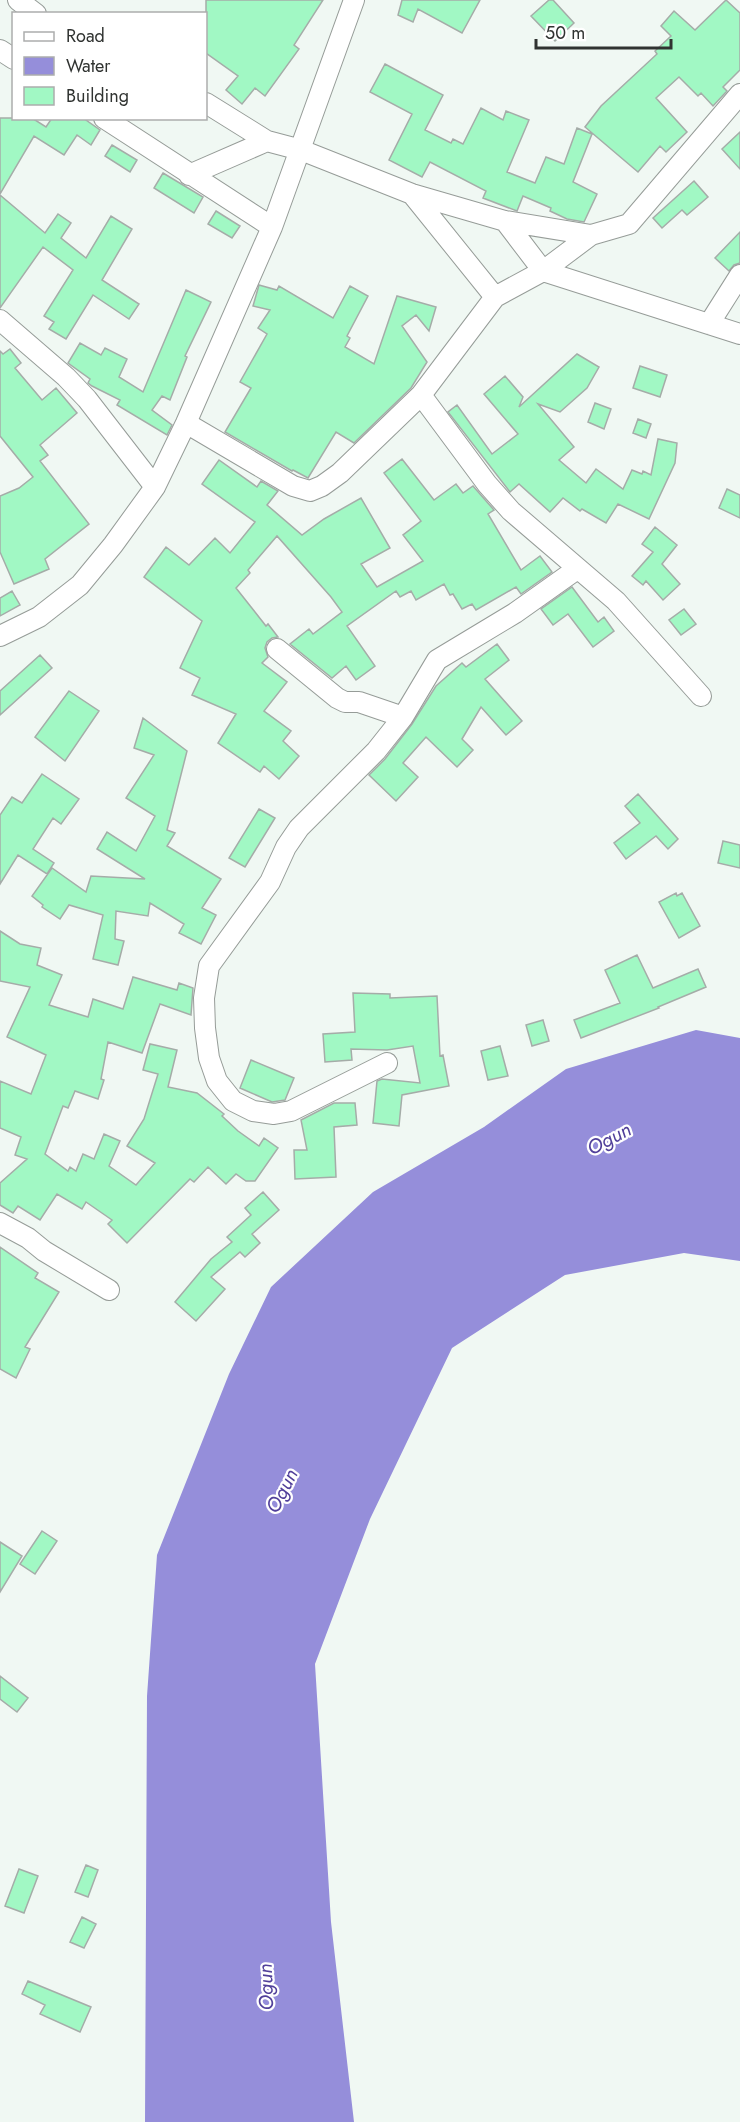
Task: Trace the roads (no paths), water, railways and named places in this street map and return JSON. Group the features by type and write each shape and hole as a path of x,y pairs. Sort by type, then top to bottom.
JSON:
{"street":[{"path":"0,636 39,617 80,585 154,487 186,423 272,227 354,0"},
{"path":"186,423 293,486 310,491 322,486 340,473 421,395 495,297 543,271 591,235 629,224 740,94"},
{"path":"207,104 267,141 301,150 412,194 505,221 591,235"},
{"path":"107,120 272,227"},
{"path":"189,174 267,141"},
{"path":"412,194 495,297"},
{"path":"505,221 543,271 740,334"},
{"path":"709,324 740,275"},
{"path":"0,320 66,376 87,399 154,487"},
{"path":"421,395 511,511 616,601 701,696"},
{"path":"387,1063 291,1111 274,1114 253,1111 233,1101 217,1081 209,1058 204,998 209,966 270,882 286,847 299,828 376,751 403,717 437,660 515,613 577,569"},
{"path":"277,649 337,698 345,702 359,702 403,717"},
{"path":"0,1223 28,1238 44,1251 109,1290"}],"water":[{"name":"Ogun","path":"696,1030 740,1038 740,1261 684,1253 565,1275 452,1348 370,1519 315,1664 331,1922 354,2122 145,2122 147,1696 157,1555 229,1374 271,1287 373,1192 484,1127 566,1069"}]}
